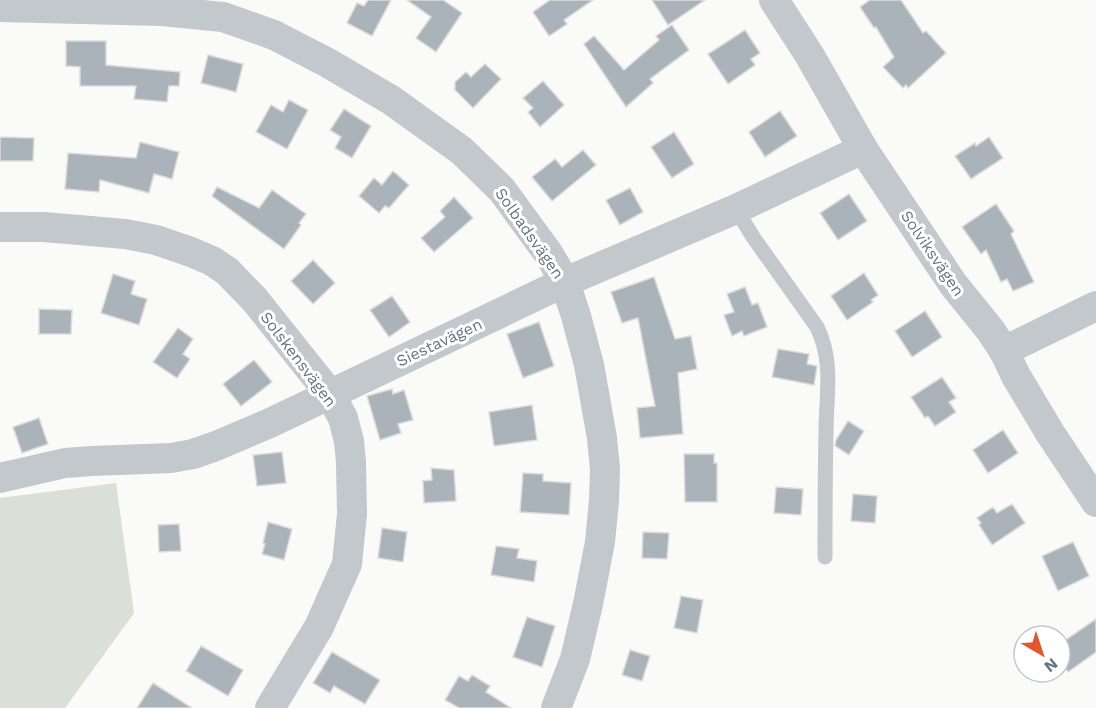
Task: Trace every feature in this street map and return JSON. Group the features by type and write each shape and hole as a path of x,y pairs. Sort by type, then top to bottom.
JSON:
{"street":[{"name":"Solviksvägen","path":"774,0 810,56 863,149 953,284 991,331 1029,400 1096,502"},
{"name":"Solbadsvägen","path":"0,7 162,11 223,17 274,35 391,100 462,151 502,190 566,282 589,365 602,438 605,469 600,542 575,659 556,708"},
{"name":"Siestavägen","path":"0,478 65,463 159,459 193,454 270,423 566,282 736,209 863,149"},
{"name":"Solskensvägen","path":"0,227 44,227 125,234 156,240 212,261 227,271 255,300 330,394 343,418 349,441 352,514 347,564 319,627 270,708"},
{"path":"1004,351 1096,306"}],"lane":[{"path":"736,209 753,237 818,327 824,340 829,375 826,408 825,557"}],"shaded area":[{"path":"116,483 134,613 65,708 0,708 0,498"}],"building":[{"path":"368,0 391,0 372,36 347,23 357,3 364,6"},
{"path":"407,0 443,0 462,13 436,52 416,38 431,17"},
{"path":"550,0 593,0 564,20 567,24 549,36 533,12"},
{"path":"652,0 705,0 668,25"},
{"path":"870,0 901,0 923,33 926,31 946,53 908,88 906,85 903,88 883,67 894,57 876,27 874,28 860,7"},
{"path":"672,25 689,50 650,79 653,83 626,107 584,44 594,36 624,70 659,40 656,36"},
{"path":"745,30 760,53 751,59 755,65 728,84 708,54"},
{"path":"66,41 106,41 106,65 180,72 179,86 169,86 167,102 134,99 136,86 80,86 80,67 66,66"},
{"path":"208,55 243,64 236,92 201,83"},
{"path":"485,64 501,79 473,108 455,90 455,82 466,72 471,77"},
{"path":"543,81 564,105 540,127 528,112 533,108 523,98"},
{"path":"289,100 308,110 287,149 256,132 271,105 283,112"},
{"path":"344,109 371,126 352,158 335,148 341,137 330,130"},
{"path":"780,111 797,136 765,157 749,132"},
{"path":"674,132 694,164 672,178 651,147"},
{"path":"0,137 34,138 33,161 0,161"},
{"path":"989,137 1003,158 971,179 955,156"},
{"path":"140,142 179,152 172,179 154,174 149,193 100,180 99,192 65,189 68,153 136,158"},
{"path":"583,150 596,165 552,201 532,177 555,159 562,167"},
{"path":"393,171 409,185 389,208 385,206 379,213 359,196 374,178 382,185"},
{"path":"217,187 259,208 272,190 306,214 284,249 212,196"},
{"path":"630,188 643,212 620,225 606,200"},
{"path":"849,194 867,221 838,240 820,213"},
{"path":"454,197 473,218 434,252 421,238 445,217 440,211"},
{"path":"996,204 1014,231 1011,234 1034,282 1013,291 1007,279 1001,282 986,250 981,254 962,227"},
{"path":"313,260 335,283 313,304 291,281"},
{"path":"864,273 878,295 871,300 873,302 847,320 831,296"},
{"path":"113,274 135,281 131,294 147,299 139,325 101,313"},
{"path":"654,277 675,339 691,336 697,369 678,373 683,434 640,438 637,408 655,406 638,318 622,323 611,292"},
{"path":"745,287 752,305 758,303 767,327 744,336 742,331 732,336 724,315 734,312 727,294"},
{"path":"392,296 410,322 389,337 370,310"},
{"path":"39,309 72,310 71,334 39,334"},
{"path":"925,311 942,337 912,357 895,331"},
{"path":"539,322 554,366 523,378 507,334"},
{"path":"178,328 193,339 183,354 190,359 177,378 153,362"},
{"path":"778,349 809,354 807,364 817,366 814,385 772,377"},
{"path":"254,360 272,382 241,406 223,384"},
{"path":"942,377 956,398 949,402 956,412 935,426 928,416 925,418 911,397"},
{"path":"392,389 393,394 404,390 413,420 398,424 401,433 380,440 367,396"},
{"path":"532,405 537,440 494,446 489,412"},
{"path":"39,418 48,444 22,453 13,427"},
{"path":"848,421 864,431 849,455 835,446 836,440"},
{"path":"1003,430 1018,453 988,473 973,450"},
{"path":"282,452 286,483 257,486 253,455"},
{"path":"684,454 714,454 714,463 717,463 717,502 685,502"},
{"path":"431,468 454,470 456,501 424,503 423,481 432,480"},
{"path":"523,473 543,474 543,481 571,483 569,515 520,512"},
{"path":"776,487 803,489 801,515 774,513"},
{"path":"853,494 877,496 875,523 851,521"},
{"path":"1012,504 1025,523 992,545 977,518 993,507 997,513"},
{"path":"268,522 292,529 284,560 262,554"},
{"path":"179,524 181,551 159,552 158,525"},
{"path":"382,528 407,532 403,562 378,558"},
{"path":"643,532 669,533 667,559 642,558"},
{"path":"1073,542 1089,576 1058,591 1042,556"},
{"path":"496,546 519,549 517,558 537,561 534,582 491,575"},
{"path":"681,596 703,600 697,633 674,628"},
{"path":"527,617 555,626 542,667 513,657"},
{"path":"1096,619 1096,652 1072,669 1072,636"},
{"path":"201,646 243,670 228,696 186,671"},
{"path":"630,650 650,656 642,681 622,675"},
{"path":"332,652 380,680 365,704 334,686 330,693 313,683"},
{"path":"472,675 490,686 486,692 511,708 459,708 445,700 459,676 468,681"},
{"path":"153,683 192,708 137,708"}]}
